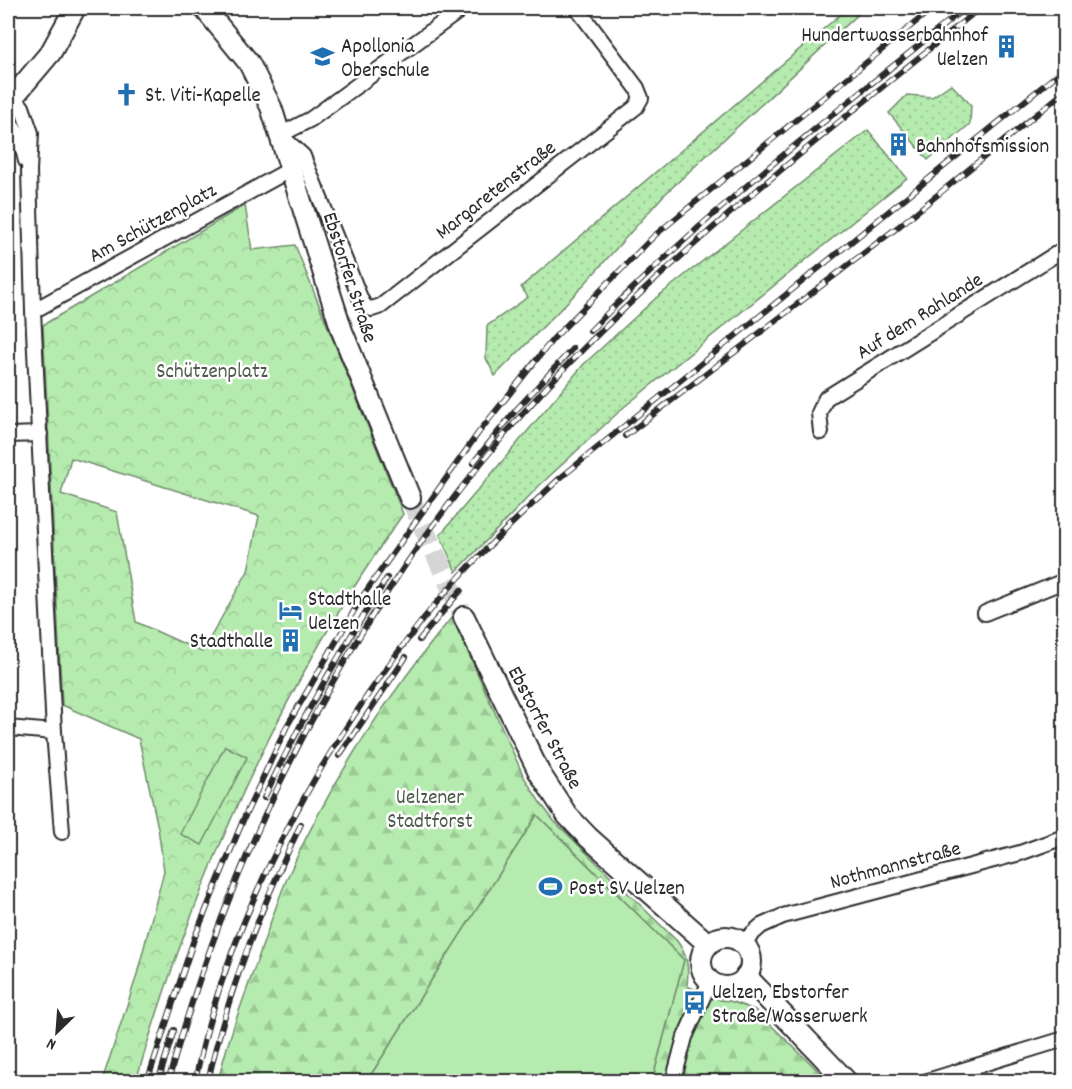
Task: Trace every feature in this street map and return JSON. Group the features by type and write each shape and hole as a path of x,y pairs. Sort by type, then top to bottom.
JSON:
{"main road":[{"path":"11,100 51,52 75,8"},
{"name":"Ebstorfer Straße","path":"206,11 249,63 267,99 342,331 410,498"},
{"name":"Ebstorfer Straße","path":"464,617 538,772 567,814 588,837 708,944"},
{"path":"725,937 742,943 751,959 746,976 741,982 726,986 710,981 702,967 701,959 708,944 725,937"},
{"path":"746,976 847,1082"}],"street":[{"path":"280,135 311,119 463,8"},
{"name":"Margaretenstraße","path":"372,309 381,306 636,107 641,98 637,88 577,8"},
{"path":"11,100 22,107 31,133 29,171 33,311 54,732 62,832"},
{"path":"8,120 20,138 29,171"},
{"name":"Ebstorfer Straße","path":"280,135 303,156 361,300 365,307 372,309"},
{"name":"Am Schützenplatz","path":"33,311 291,169"},
{"name":"Auf dem Rahlande","path":"821,432 819,413 826,398 1065,249"},
{"path":"8,435 40,434"},
{"path":"985,613 1065,581"},
{"path":"8,728 54,732"},
{"name":"Nothmannstraße","path":"742,943 761,926 783,916 1020,853 1065,837"},
{"path":"673,1082 685,1037 710,981"},
{"path":"924,1082 1065,1040"}],"green space":[{"path":"848,8 865,8 663,196 580,289 495,376 486,358 487,326 528,297 521,287"},
{"path":"951,84 971,105 970,124 928,160 889,113 907,95 932,97"},
{"path":"868,130 907,178 624,407 540,485 456,572 440,535 584,364 656,298"},
{"name":"Schützenplatz","path":"245,205 252,250 295,245 403,514 318,647 280,716 246,787 185,932 136,1081 102,1081 136,978 164,871 158,828 139,739 62,705 43,325","holes":["71,458 259,516 248,571 202,652 136,622 117,512 61,494"]},
{"name":"Uelzener Stadtforst","path":"452,617 524,777 539,801 554,821 677,941 687,962 687,986 720,1000 755,1010 829,1081 652,1081 684,960 537,815 367,1081 218,1082 235,1022 276,907 305,840 362,740"},
{"path":"225,746 247,757 202,845 180,834"},
{"name":"Post SV Uelzen","path":"537,815 684,960 652,1081 367,1081"}],"tunnel":[{"path":"410,498 464,617"}],"railway":[{"path":"147,1082 194,939 244,818 287,726 362,597 479,432 553,339 654,236 933,8"},
{"path":"590,331 634,287 725,204 965,8"},
{"path":"168,1082 200,979 238,878 282,779 332,683 388,591 450,502 518,419 592,340 638,296 733,210 980,8"},
{"path":"195,1082 210,1020 230,959 254,898 283,838 349,723 439,599 489,546 559,479 1064,69"},
{"path":"625,436 898,227 1064,92"},
{"path":"473,463 516,410 573,348"},
{"path":"264,798 322,686 387,578"},
{"path":"419,640 461,590"},
{"path":"339,756 406,657"},
{"path":"208,1082 235,983 259,918 301,824"},
{"path":"158,1082 174,1030"}],"place":[{"name":"Hundertwasserbahnhof Uelzen","path":"1006,46"},
{"name":"Apollonia Oberschule","path":"323,57"},
{"name":"St. Viti-Kapelle","path":"127,94"},
{"name":"Bahnhofsmission","path":"898,145"},
{"name":"Stadthalle Uelzen","path":"290,610"},
{"name":"Stadthalle","path":"291,640"},
{"name":"Post SV Uelzen","path":"551,887"},
{"name":"Uelzen, Ebstorfer Straße/Wasserwerk","path":"694,1003"}]}
